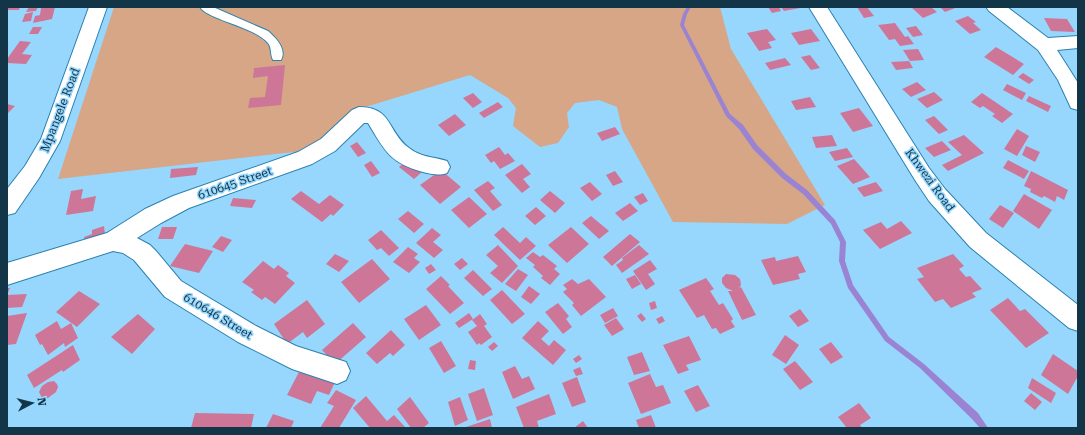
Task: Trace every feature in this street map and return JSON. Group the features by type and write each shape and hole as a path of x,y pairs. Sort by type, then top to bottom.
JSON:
{"street":[{"name":"Mpangele Road","path":"7,206 32,172 50,141 98,7"},
{"name":"Khwezi Road","path":"818,7 922,174 938,195 990,251 1078,320"},
{"path":"995,7 1044,45 1066,78 1078,103"},
{"path":"1044,45 1078,42"},
{"name":"610645 Street","path":"7,274 114,242 152,216 181,202 305,158 328,145 355,117 362,114 375,118 395,148 405,158 418,164 440,168"},
{"name":"610646 Street","path":"114,242 126,243 136,247 143,252 164,280 173,289 247,334 292,357 337,370"}],"lane":[{"path":"205,7 240,21 268,36 276,47 277,57"}],"shaded area":[{"path":"114,7 720,7 731,49 825,205 787,224 673,222 622,129 617,107 599,100 575,103 567,113 569,127 558,143 540,147 513,126 516,108 508,98 470,75 359,109 326,141 303,151 58,179"}],"building":[{"path":"7,7 20,7 19,10 7,10"},
{"path":"29,7 38,7 36,11 26,12"},
{"path":"55,7 52,19 33,23 35,16 40,15 41,8"},
{"path":"768,7 779,7 781,11 772,13"},
{"path":"781,7 800,7 800,8 784,11"},
{"path":"857,7 867,7 874,16 864,18"},
{"path":"911,7 931,7 937,12 923,18"},
{"path":"940,7 958,7 945,12"},
{"path":"33,12 31,21 22,22 25,14"},
{"path":"968,16 976,22 973,23 981,30 970,34 955,21"},
{"path":"1044,18 1067,19 1075,32 1051,31"},
{"path":"895,23 905,37 908,36 914,44 900,46 895,39 889,40 878,25"},
{"path":"916,26 923,35 913,37 906,28"},
{"path":"33,27 42,27 38,34 29,34"},
{"path":"767,29 776,40 768,42 772,48 759,51 747,33"},
{"path":"811,29 820,41 799,45 791,33"},
{"path":"20,41 31,42 22,54 32,55 26,64 7,63 7,59"},
{"path":"996,47 1024,64 1013,75 984,57"},
{"path":"918,49 924,60 910,61 903,50"},
{"path":"810,55 820,68 811,70 801,57"},
{"path":"785,58 791,65 770,70 765,63"},
{"path":"909,61 913,68 896,70 891,62"},
{"path":"285,65 281,105 248,108 250,98 265,97 268,76 253,78 254,68"},
{"path":"1023,73 1034,80 1029,84 1018,77"},
{"path":"917,82 926,90 911,97 902,89"},
{"path":"1007,84 1026,93 1022,100 1003,90"},
{"path":"934,92 943,100 927,108 917,99"},
{"path":"473,93 482,102 473,108 463,98"},
{"path":"982,93 1013,114 1002,123 992,116 995,114 983,106 980,108 971,102"},
{"path":"1029,96 1051,106 1048,112 1026,101"},
{"path":"810,97 816,107 796,110 791,101"},
{"path":"498,102 503,107 484,118 479,113"},
{"path":"7,104 15,106 7,114"},
{"path":"859,108 873,126 853,132 840,113"},
{"path":"455,114 466,125 449,136 438,125"},
{"path":"934,116 948,130 939,134 925,120"},
{"path":"615,127 620,134 602,141 597,133"},
{"path":"1017,129 1029,136 1017,156 1004,149"},
{"path":"832,135 837,146 816,148 812,137"},
{"path":"964,135 984,153 948,171 942,165 962,155 948,142"},
{"path":"942,141 951,150 934,157 925,148"},
{"path":"357,142 366,153 358,157 350,146"},
{"path":"1026,146 1040,152 1035,162 1022,155"},
{"path":"499,147 505,155 508,153 515,161 500,169 494,161 491,163 485,155"},
{"path":"847,148 853,157 835,161 829,152"},
{"path":"854,159 870,177 853,184 837,166"},
{"path":"407,160 422,172 414,179 399,167"},
{"path":"1008,160 1029,171 1024,179 1003,168"},
{"path":"371,161 380,173 372,177 364,165"},
{"path":"522,164 531,174 523,179 530,187 522,193 505,175"},
{"path":"198,167 196,175 170,178 171,169"},
{"path":"441,170 461,187 440,204 420,185"},
{"path":"615,171 623,182 613,186 606,175"},
{"path":"1031,171 1068,190 1064,200 1057,196 1055,202 1044,196 1042,198 1030,192 1031,189 1024,186"},
{"path":"488,181 495,188 490,191 502,205 493,211 474,190"},
{"path":"590,182 602,194 592,201 580,188"},
{"path":"876,182 883,191 864,197 857,188"},
{"path":"83,189 81,199 96,196 93,211 66,215 71,191"},
{"path":"301,191 319,204 330,195 344,205 333,216 331,214 322,222 291,199"},
{"path":"550,191 565,203 555,213 540,200"},
{"path":"643,193 648,201 640,205 634,197"},
{"path":"1024,194 1052,210 1039,229 1013,211"},
{"path":"469,197 487,214 469,228 451,210"},
{"path":"233,198 256,200 252,208 230,206"},
{"path":"630,203 638,211 623,221 615,213"},
{"path":"1000,205 1014,213 1003,228 989,219"},
{"path":"536,207 546,216 535,225 525,216"},
{"path":"408,211 424,224 414,233 398,219"},
{"path":"591,216 609,231 599,239 582,223"},
{"path":"901,221 912,233 880,249 863,230 881,222 887,229"},
{"path":"104,226 105,235 85,242 84,237 92,234 92,230"},
{"path":"162,227 177,227 173,239 158,239"},
{"path":"503,227 520,243 526,237 536,246 520,260 494,235"},
{"path":"571,227 589,244 567,263 548,245"},
{"path":"432,228 441,235 433,242 443,250 434,258 416,243"},
{"path":"381,230 399,248 389,256 381,248 377,250 368,240"},
{"path":"630,234 640,242 612,266 603,257"},
{"path":"221,236 232,240 223,252 212,247"},
{"path":"185,244 213,251 199,273 170,266"},
{"path":"498,245 518,266 502,283 490,273 498,266 486,255"},
{"path":"639,245 649,254 622,273 616,265 623,260 622,258"},
{"path":"408,247 418,254 414,258 420,262 409,273 393,262"},
{"path":"533,252 540,257 543,255 557,266 554,269 560,274 550,285 541,278 543,276 533,267 535,265 526,258"},
{"path":"335,254 349,261 339,272 326,264"},
{"path":"953,254 964,266 959,269 966,277 970,276 982,289 972,293 976,297 951,308 943,299 935,302 917,279 924,277 917,268"},
{"path":"798,256 806,272 798,274 800,279 773,285 761,260 775,257 776,261"},
{"path":"462,258 468,264 460,270 454,264"},
{"path":"372,259 390,279 359,303 341,282"},
{"path":"650,260 657,269 648,274 655,284 646,290 633,271"},
{"path":"263,261 274,269 278,265 289,273 286,276 295,283 275,304 265,297 262,300 251,292 254,290 242,282"},
{"path":"431,264 436,270 429,274 425,268"},
{"path":"518,269 528,275 516,291 505,284"},
{"path":"473,270 492,289 483,296 464,278"},
{"path":"726,274 735,275 740,279 741,285 739,288 741,287 756,315 742,320 728,291 733,291 726,288 722,283 722,278"},
{"path":"635,275 641,284 632,289 626,279"},
{"path":"441,276 464,303 450,314 426,289"},
{"path":"706,278 714,289 710,291 719,305 723,303 733,319 731,321 735,327 720,334 716,328 712,329 704,315 697,318 679,290"},
{"path":"572,279 578,284 589,279 606,297 581,316 572,305 574,303 563,292 567,289 563,285"},
{"path":"529,286 540,294 531,304 521,297"},
{"path":"7,288 10,288 7,295"},
{"path":"502,290 525,314 512,324 490,300"},
{"path":"79,291 100,304 77,327 56,312"},
{"path":"27,294 22,307 7,308 7,295"},
{"path":"1008,298 1020,311 1025,309 1049,333 1026,348 990,310"},
{"path":"307,300 325,324 307,338 303,332 287,344 274,324"},
{"path":"655,301 657,308 651,310 649,303"},
{"path":"558,303 569,316 566,319 572,327 563,334 545,312"},
{"path":"426,305 441,325 419,340 404,319"},
{"path":"613,308 618,316 605,323 600,315"},
{"path":"800,309 809,321 798,327 789,316"},
{"path":"27,313 16,344 7,345 7,316"},
{"path":"469,313 473,319 459,328 455,323"},
{"path":"641,313 646,319 642,322 637,316"},
{"path":"138,314 155,329 132,354 111,337"},
{"path":"480,314 487,324 484,326 492,337 481,345 479,343 477,345 468,332 477,326 472,320"},
{"path":"662,316 665,321 659,324 656,319"},
{"path":"616,318 624,329 612,336 604,325"},
{"path":"57,321 61,329 71,323 78,338 65,347 64,343 48,355 42,344 40,345 35,335"},
{"path":"538,321 549,331 541,339 549,346 554,340 566,350 553,365 522,338"},
{"path":"353,323 366,337 335,364 322,350"},
{"path":"391,330 405,345 393,356 390,353 377,364 366,353"},
{"path":"785,335 799,345 786,364 772,355"},
{"path":"689,336 701,360 686,365 689,370 678,374 663,345"},
{"path":"441,341 456,366 444,373 429,348"},
{"path":"494,342 498,346 492,351 488,347"},
{"path":"831,342 843,357 831,364 819,349"},
{"path":"73,345 80,360 63,372 62,370 34,388 27,375"},
{"path":"642,352 650,371 634,375 627,357"},
{"path":"1053,354 1078,371 1078,376 1068,394 1041,375"},
{"path":"579,355 582,359 576,363 573,359"},
{"path":"470,360 476,361 475,370 468,369"},
{"path":"795,361 813,382 800,390 783,369"},
{"path":"515,366 522,379 529,376 535,389 513,399 502,372"},
{"path":"580,367 583,374 576,376 573,370"},
{"path":"301,368 336,380 329,395 317,391 311,404 287,395"},
{"path":"650,374 656,387 663,385 671,403 641,414 628,383"},
{"path":"577,377 586,402 572,407 562,383"},
{"path":"1032,378 1056,393 1051,403 1028,388"},
{"path":"54,381 58,387 56,392 48,398 42,398 39,392 42,386 48,382"},
{"path":"698,385 710,406 696,412 684,391"},
{"path":"484,388 493,415 477,421 468,394"},
{"path":"336,390 356,400 339,428 320,428 334,406 327,403"},
{"path":"1031,393 1042,402 1035,410 1024,401"},
{"path":"549,394 556,414 537,421 539,428 524,428 516,407"},
{"path":"366,396 387,421 394,415 406,428 370,428 353,408"},
{"path":"410,397 429,423 423,428 411,428 397,409"},
{"path":"460,397 468,420 455,426 448,402"},
{"path":"859,403 871,418 860,425 862,428 847,428 838,417"},
{"path":"195,413 254,414 251,428 191,428"},
{"path":"273,414 294,421 291,428 266,428"},
{"path":"651,415 656,428 639,428 636,420"},
{"path":"490,419 492,428 463,428"},
{"path":"583,421 588,428 574,428"}],"waterway":[{"path":"689,7 682,25 728,115 741,127 755,147 784,176 805,192 833,222 843,242 842,261 850,286 887,339 922,366 975,416 984,428"}]}
